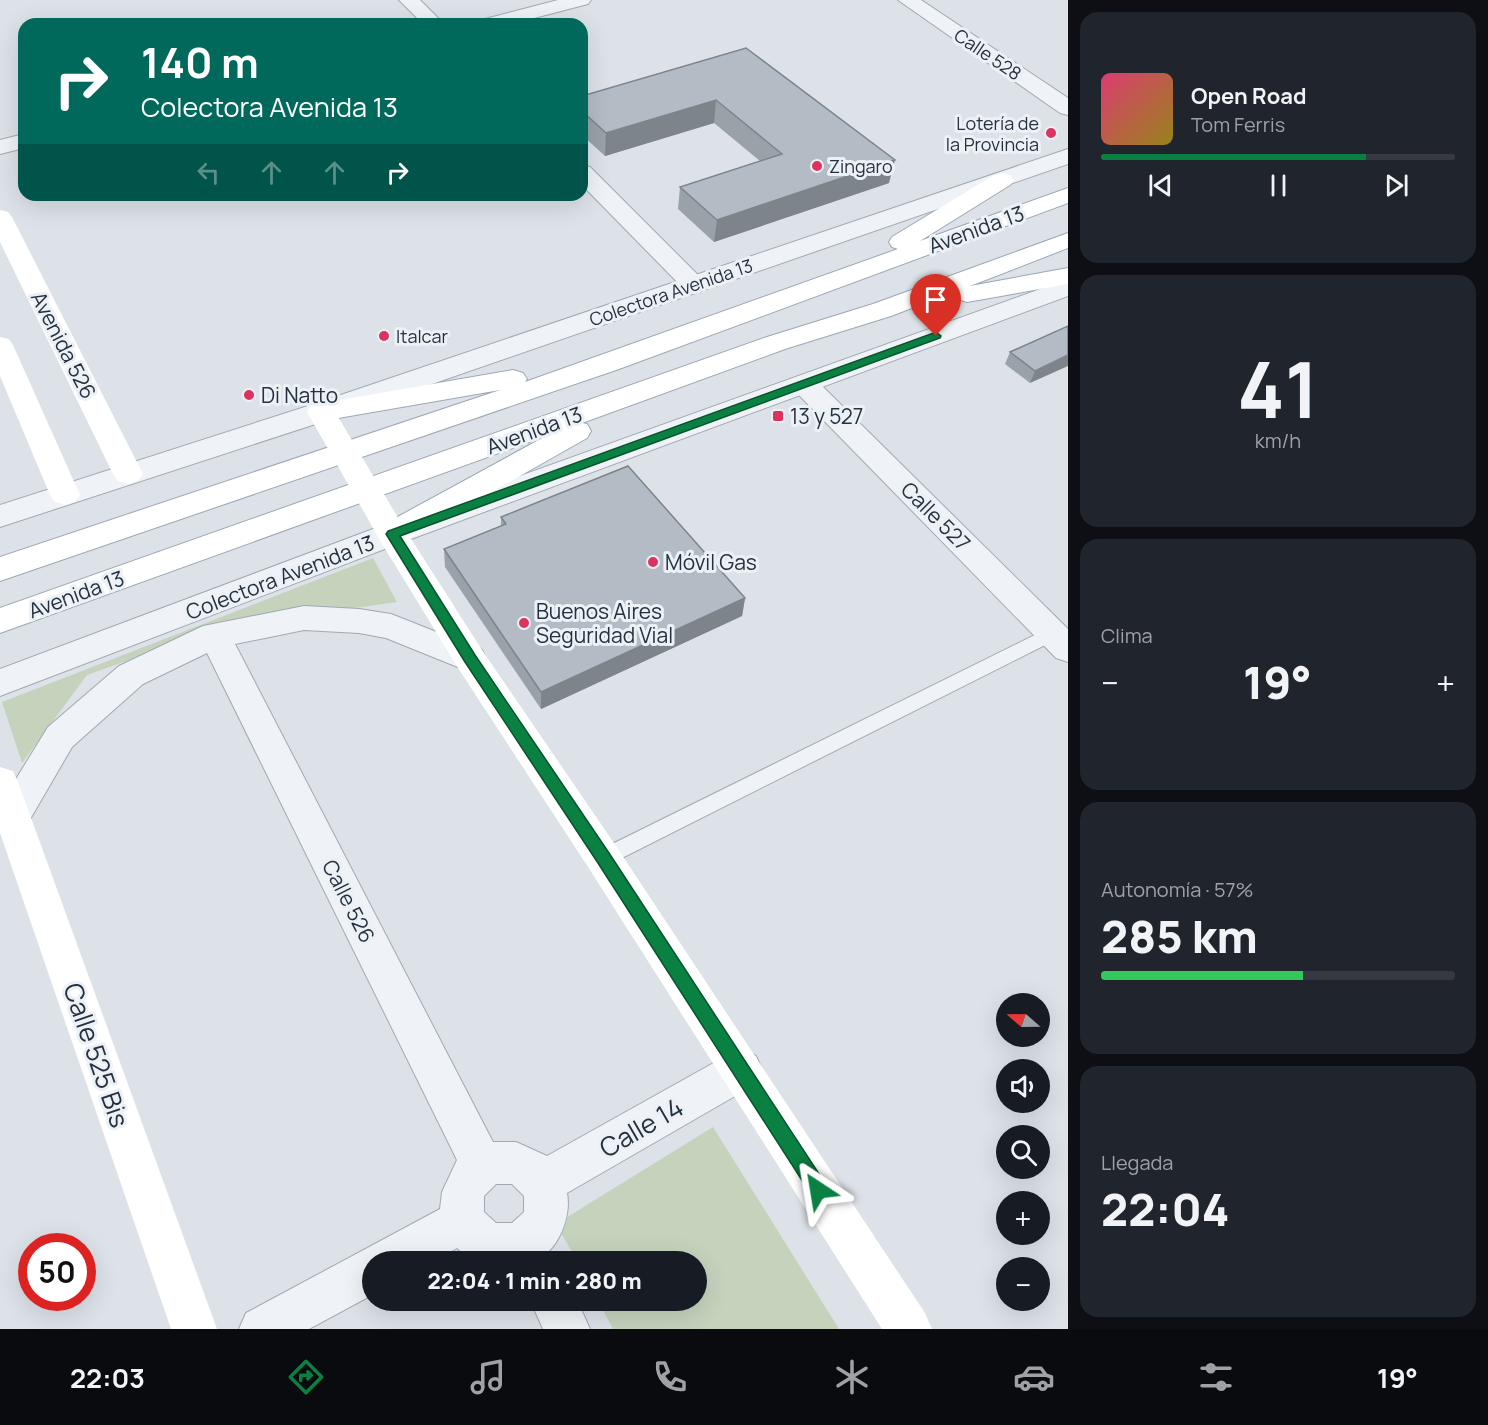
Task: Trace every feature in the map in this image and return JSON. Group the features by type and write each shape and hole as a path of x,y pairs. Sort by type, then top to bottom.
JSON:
{"main road":[{"path":"839,280 1002,180"},
{"name":"Avenida 13","path":"0,569 609,363 1068,195"},
{"name":"Avenida 526","path":"0,217 128,474"},
{"name":"Avenida 13","path":"0,621 776,343 882,310 1068,240"},
{"path":"882,310 1068,276"},
{"path":"0,345 65,495"},
{"path":"609,363 321,412 392,534 470,659 603,858 909,1329"},
{"path":"392,534 659,385"},
{"name":"Calle 525 Bis","path":"6,800 194,1329"}],"street":[{"path":"410,0 428,18"},
{"path":"511,18 581,0"},
{"name":"Calle 528","path":"908,0 1068,108"},
{"path":"0,147 18,142"},
{"name":"Colectora Avenida 13","path":"0,516 321,412 1068,156"},
{"path":"588,178 694,285"},
{"name":"Colectora Avenida 13","path":"0,683 392,534 1068,287"},
{"name":"Calle 527","path":"804,384 1060,641"},
{"path":"6,800 60,737 131,675 214,635 304,618 359,621 392,626 470,659"},
{"name":"Calle 526","path":"214,635 483,1166"},
{"name":"Calle 14","path":"542,1184 741,1070"},
{"path":"524,1251 483,1242 472,1232 465,1220 463,1196 474,1174 483,1166 496,1161 509,1160 522,1164 534,1172 542,1184 545,1210 528,1251"},
{"path":"407,1251 465,1220"},
{"path":"262,1329 362,1275"},
{"path":"558,1311 567,1329"}],"lane":[{"path":"603,858 1060,641"}],"green space":[{"path":"373,558 397,602 221,627 87,675 22,763 2,702"},
{"path":"713,1127 839,1329 613,1329 603,1311 707,1311 707,1251 571,1251 556,1224"}],"building":[{"path":"746,48 895,160 717,220 680,187 782,154 716,100 606,133 588,116 588,94"},
{"path":"1068,326 1068,355 1035,371 1010,352"},
{"path":"628,466 745,598 541,692 444,549 506,524 501,517"}],"place":[{"name":"Lotería de la Provincia","path":"1051,133"},
{"name":"Zingaro","path":"817,166"},
{"name":"Italcar","path":"384,336"},
{"name":"Di Natto","path":"249,395"},
{"name":"13 y 527","path":"778,416"},
{"name":"Móvil Gas","path":"653,562"},
{"name":"Buenos Aires Seguridad Vial","path":"524,623"}],"route":[{"path":"818,1190 603,858 470,659 392,534 936,336"}]}
